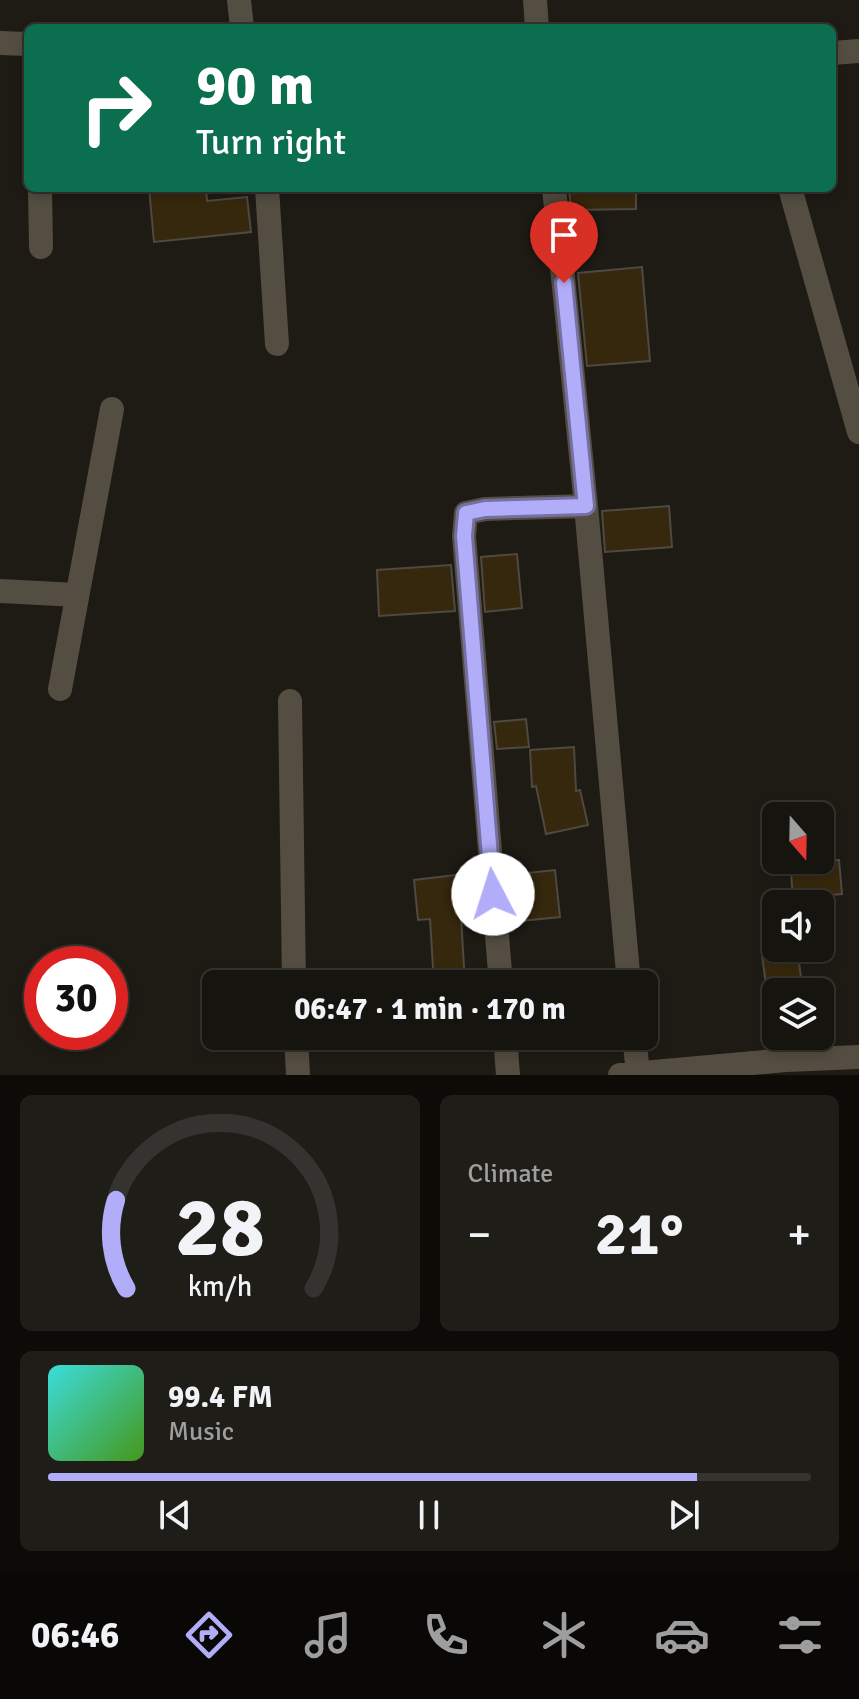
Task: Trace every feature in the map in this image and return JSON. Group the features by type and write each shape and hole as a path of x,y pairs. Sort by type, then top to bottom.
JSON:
{"street":[{"path":"239,0 242,24"},
{"path":"535,0 537,24"},
{"path":"0,43 24,44"},
{"path":"836,53 859,51"},
{"path":"40,192 41,247"},
{"path":"267,192 277,344"},
{"path":"554,192 628,970"},
{"path":"791,192 859,432"},
{"path":"60,689 112,409"},
{"path":"500,970 464,536 466,513 485,509 586,506"},
{"path":"0,591 77,595"},
{"path":"290,701 294,970"},
{"path":"297,1050 298,1075"},
{"path":"506,1050 508,1075"},
{"path":"632,1050 629,1074 786,1067 859,1057"}],"building":[{"path":"149,192 206,192 207,201 247,197 251,232 154,242"},
{"path":"569,192 636,192 636,209 571,210"},
{"path":"642,267 650,361 587,366 578,273"},
{"path":"669,506 672,547 605,552 602,511"},
{"path":"517,554 522,608 485,612 481,557"},
{"path":"451,565 455,611 379,616 377,570"},
{"path":"526,719 529,747 497,749 494,722"},
{"path":"574,747 576,791 580,790 588,825 546,834 536,786 532,787 530,750"},
{"path":"834,860 839,860 842,894 834,895 834,890 792,890 791,874 834,874"},
{"path":"555,870 560,917 511,922 507,875"},
{"path":"464,874 465,879 477,878 480,914 461,916 464,970 433,970 430,919 418,920 414,880"},
{"path":"763,962 799,962 801,978 765,978"}],"route":[{"path":"493,894 464,536 466,513 485,509 586,506 564,283"}]}
